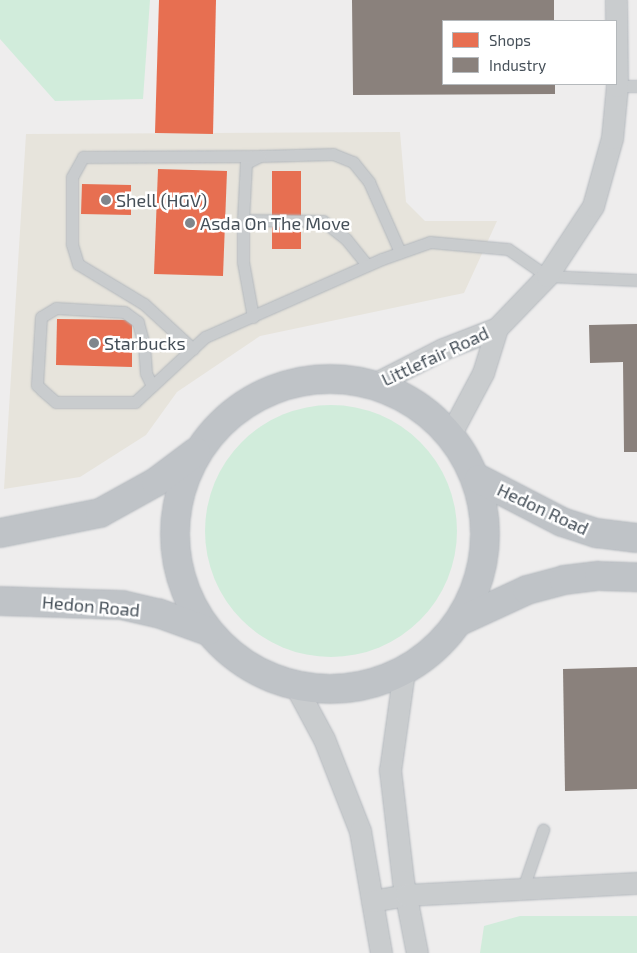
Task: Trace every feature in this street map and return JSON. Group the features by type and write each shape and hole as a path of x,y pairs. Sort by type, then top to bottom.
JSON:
{"highway":[{"path":"0,533 100,513 156,482 198,450 227,416 275,387 300,380 337,378 374,384 422,409 450,435 480,478 486,534 480,579 460,620 435,649 404,671 369,684 332,689 295,685 247,666 208,631 184,589 174,542 179,495 198,450"},
{"name":"Hedon Road","path":"480,478 562,522 596,533 637,538"},
{"path":"460,620 527,590 564,580 637,577"},
{"name":"Hedon Road","path":"0,601 122,605 158,613 208,631"}],"street":[{"name":"Littlefair Road","path":"374,384 442,349 497,328 547,276 593,206 627,86 616,0"},
{"name":"Littlefair Road","path":"450,435 483,373 497,328"},
{"path":"404,671 390,770 406,895 417,953"},
{"path":"295,685 324,739 360,830 381,953"},
{"path":"372,901 406,895 522,891 637,883"}],"lane":[{"path":"193,349 144,304 78,264 72,244 72,177 83,157 333,154 353,162 369,182 400,252"},
{"path":"253,317 243,262 243,220 246,163 260,156"},
{"path":"243,220 323,221 346,239 367,266"},
{"path":"152,386 146,373 144,345 138,322 124,312 56,308 41,317 37,385 42,390 56,402 135,402 205,337 400,252 430,242 508,249 547,276 592,280 637,280"},
{"path":"522,891 543,830"}],"shaded area":[{"path":"400,132 406,202 425,221 497,221 464,293 260,336 177,392 146,435 80,477 4,489 26,134"}],"green space":[{"path":"0,0 150,0 143,99 55,101 0,39"},
{"path":"331,405 368,410 401,426 420,442 436,461 452,494 457,531 452,568 436,601 420,620 401,636 368,652 331,657 294,652 261,636 242,620 226,601 210,568 205,531 210,494 226,461 242,442 261,426 294,410"},
{"path":"520,916 637,916 637,953 480,953 484,926"}],"building: Shops":[{"path":"159,0 216,0 213,134 155,133"},
{"name":"Asda On The Move","path":"158,169 227,171 223,276 154,274"},
{"path":"272,171 301,171 301,249 272,249"},
{"name":"Shell (HGV)","path":"82,184 131,185 131,215 81,214"},
{"name":"Starbucks","path":"57,319 132,320 132,367 56,365"}],"building: Industry":[{"path":"352,0 554,0 554,20 442,20 442,85 555,85 555,94 353,95"},
{"path":"637,324 637,452 624,452 623,362 590,363 589,325"},
{"path":"637,667 637,789 565,791 563,669"}],"place":[{"name":"Shell (HGV)","path":"106,200"},
{"name":"Asda On The Move","path":"190,223"},
{"name":"Starbucks","path":"94,343"}]}
